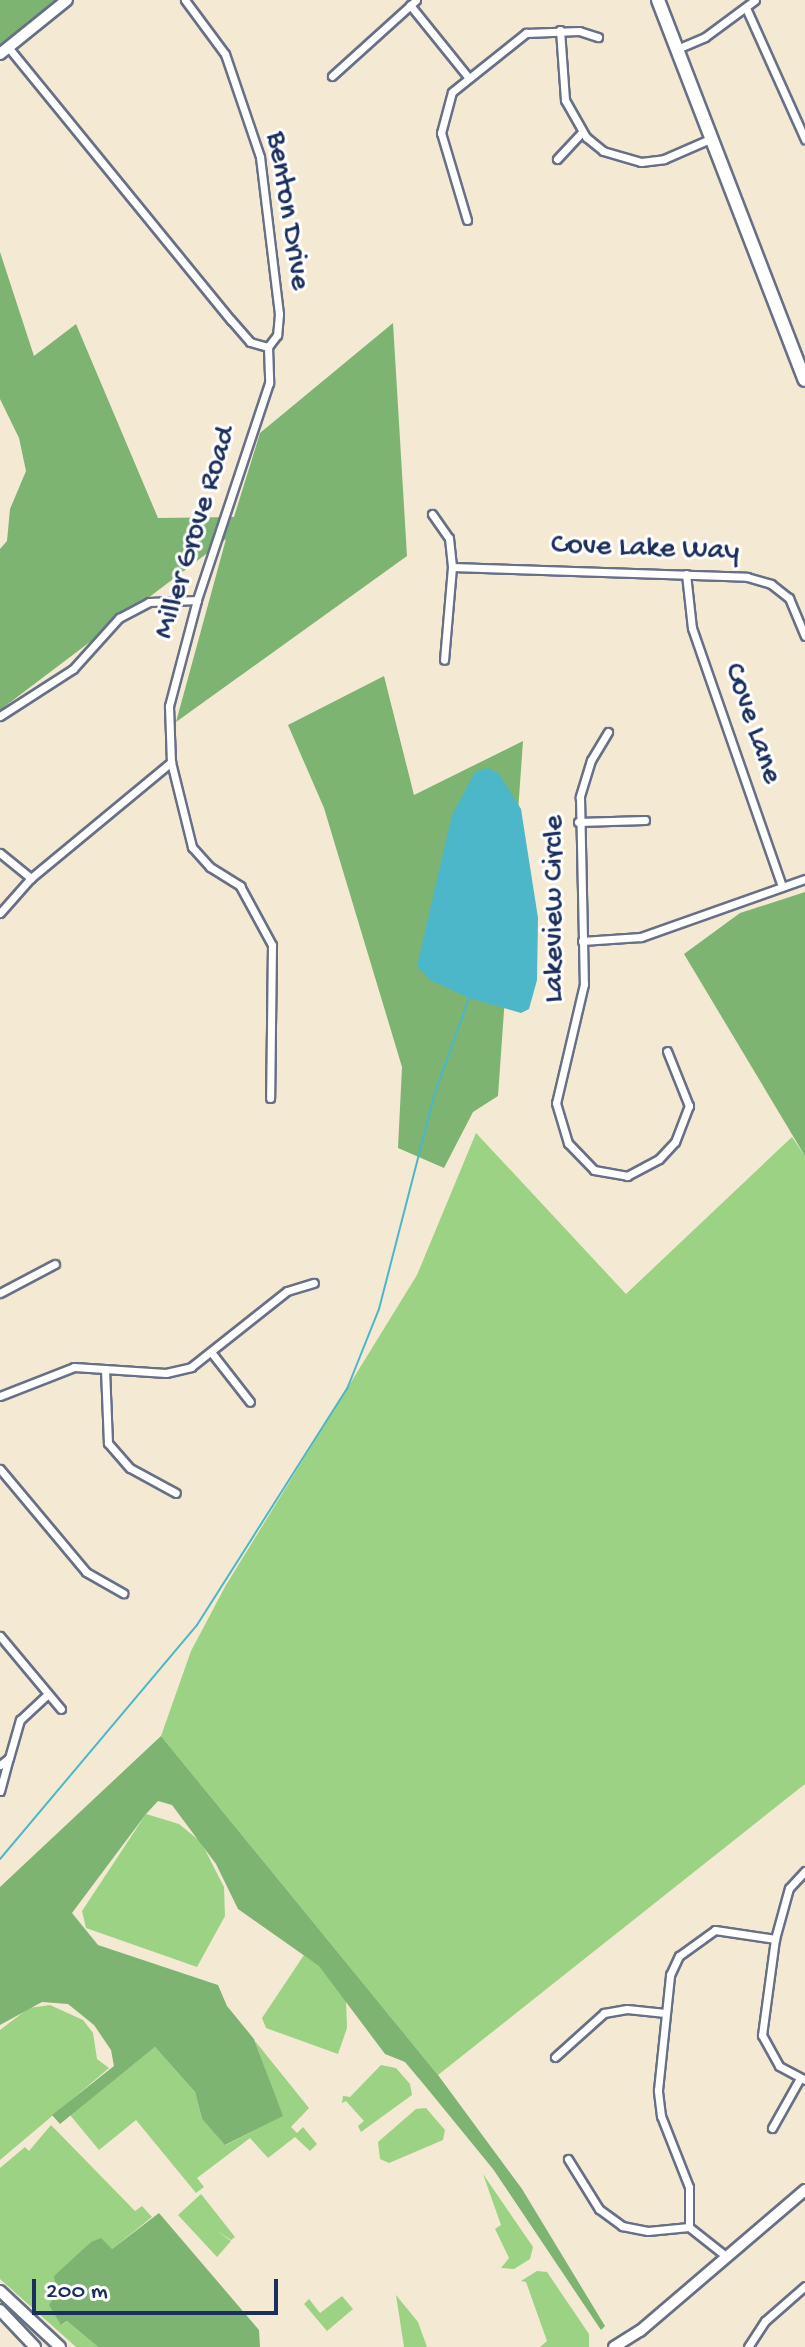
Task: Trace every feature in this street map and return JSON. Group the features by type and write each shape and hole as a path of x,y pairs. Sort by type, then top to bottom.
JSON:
{"main road":[{"path":"4,51 67,0"},
{"path":"658,0 805,380"},
{"path":"614,2347 805,2190"},
{"path":"0,2291 60,2347"},
{"path":"0,2310 35,2347"}],"street":[{"name":"Benton Drive","path":"185,0 225,54 260,157 279,314 277,335 268,347"},
{"path":"677,49 705,37 755,0"},
{"path":"332,76 413,3 468,77"},
{"path":"746,8 805,139"},
{"path":"560,30 565,100 582,132 603,151 641,162 664,159 712,138"},
{"path":"467,220 441,133 452,92 526,33 560,30 598,37"},
{"path":"4,51 250,342 268,347"},
{"path":"557,159 582,132"},
{"name":"Miller Grove Road","path":"268,347 269,383 197,600 169,706 171,762 192,847 210,867 240,886 269,933 274,969 270,1098"},
{"path":"432,514 449,538 452,567 444,660"},
{"name":"Cove Lake Way","path":"452,567 718,573 771,584 789,598 805,636"},
{"name":"Cove Lane","path":"686,574 692,628 782,887"},
{"path":"0,716 73,669 119,618 149,602 197,600"},
{"name":"Lakeview Circle","path":"608,732 585,777 578,822 582,941 580,1014 556,1103 568,1143 594,1170 627,1176 659,1159 675,1142 689,1106 667,1051"},
{"path":"0,913 31,878 171,762"},
{"path":"578,822 645,820"},
{"path":"0,853 31,878"},
{"path":"582,941 641,937 805,879"},
{"path":"0,1293 55,1264"},
{"path":"0,1396 74,1367 166,1373 191,1367 287,1291 314,1283"},
{"path":"211,1352 250,1402"},
{"path":"105,1369 108,1443 130,1468 176,1493"},
{"path":"0,1469 86,1572 123,1593"},
{"path":"0,1636 61,1709"},
{"path":"0,1791 20,1720 48,1694"},
{"path":"0,1765 9,1758"},
{"path":"772,2128 802,2080 779,2066 762,2035 775,1939 789,1888 805,1871"},
{"path":"689,2227 689,2187 661,2116 663,2013 679,1956 695,1941 715,1930 775,1939"},
{"path":"555,2057 604,2013 627,2009 663,2013"},
{"path":"568,2159 599,2209 622,2226 648,2231 689,2227 727,2257"},
{"path":"748,2347 765,2321 805,2286"}],"green space":[{"path":"0,0 67,0 0,52"},
{"path":"0,252 34,356 76,324 158,518 234,517 260,433 393,323 407,556 176,722 226,539 0,710 0,549 7,541 10,509 26,471 19,438 0,399"},
{"path":"384,676 414,795 523,741 498,1096 473,1112 444,1168 398,1148 402,1067 324,808 288,725"},
{"path":"805,892 805,1156 684,954 740,913"},
{"path":"476,1133 626,1294 792,1137 805,1156 805,1784 438,2075 161,1736 191,1651 226,1585 417,1275"},
{"path":"161,1736 438,2075 522,2189 605,2326 601,2330 493,2169 426,2087 405,2062 385,2054 319,1966 238,1909 216,1864 172,1805 158,1801 72,1913 98,1945 218,1985 227,2006 254,2039 283,2116 225,2145 202,2119 195,2092 155,2047 60,2124 52,2115 114,2066 111,2050 94,2025 68,2004 42,2002 0,2025 0,1887"},
{"path":"146,1814 179,1824 201,1842 224,1887 225,1916 197,1967 86,1928 82,1911"},
{"path":"304,1955 320,1966 346,2000 347,2028 338,2054 266,2028 262,2018"},
{"path":"50,2005 83,2020 93,2033 97,2059 109,2068 0,2160 0,2030 29,2008"},
{"path":"255,2041 309,2108 291,2127 297,2133 303,2127 317,2144 310,2151 295,2137 268,2158 250,2138 197,2178 204,2187 196,2193 136,2120 99,2150 70,2115 155,2047 195,2092 202,2119 226,2145 282,2116"},
{"path":"381,2065 396,2068 410,2084 412,2095 361,2132 358,2126 364,2121 346,2101 342,2103 343,2096 350,2097"},
{"path":"426,2108 445,2130 443,2140 389,2163 380,2159 378,2142 416,2109"},
{"path":"51,2125 135,2211 142,2206 152,2217 112,2249 91,2242 64,2271 57,2293 62,2325 67,2321 98,2347 76,2347 0,2279 0,2168 25,2147 29,2151"},
{"path":"483,2174 533,2247 530,2259 514,2269 501,2268 509,2258 495,2229 501,2225"},
{"path":"201,2194 235,2237 231,2240 216,2230 231,2241 217,2257 178,2215"},
{"path":"159,2213 259,2330 260,2347 98,2347 67,2321 61,2325 49,2305 57,2293 54,2276 91,2242 101,2238 112,2249"},
{"path":"537,2271 547,2272 589,2334 589,2347 540,2347 547,2341 526,2282 521,2281"},
{"path":"396,2295 418,2322 427,2347 404,2347"},
{"path":"342,2296 353,2309 327,2331 304,2304 309,2299 320,2313"}],"water":[{"path":"488,768 499,774 521,809 538,918 537,980 529,1009 521,1013 469,998 430,980 417,966 452,815 475,772"}],"waterway":[{"path":"0,1859 197,1625 347,1389 379,1309 435,1093 469,998"}]}
